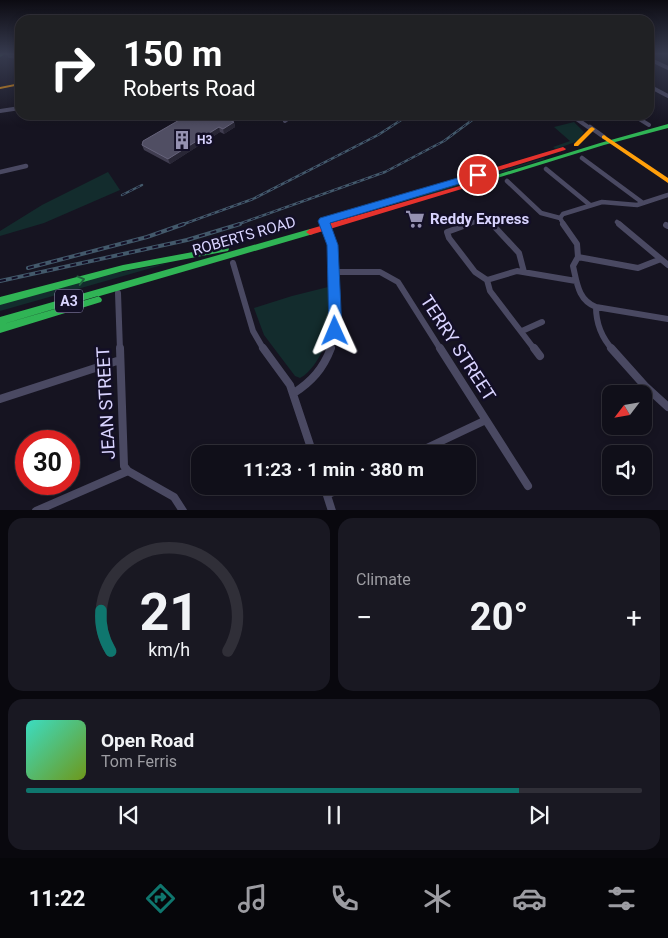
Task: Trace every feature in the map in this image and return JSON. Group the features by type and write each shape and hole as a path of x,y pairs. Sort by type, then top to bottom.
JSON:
{"main road":[{"path":"0,88 15,85"},
{"name":"ROBERTS ROAD","path":"0,321 225,248 439,195 650,125 667,126"},
{"name":"ROBERTS ROAD","path":"0,314 234,252 576,145 667,126"},
{"path":"576,145 592,129"},
{"path":"607,139 668,181"},
{"path":"0,302 123,268 225,248"},
{"path":"0,329 186,272 234,252"}],"street":[{"path":"654,89 668,96"},
{"path":"0,111 15,109"},
{"path":"578,120 607,139"},
{"path":"642,120 650,125"},
{"path":"582,158 643,203"},
{"path":"0,172 26,166"},
{"path":"546,169 590,205"},
{"path":"507,181 541,213 560,218 574,234 579,252 578,258 573,264 576,282 583,299 588,305 668,319"},
{"path":"560,218 563,214 602,202 634,205 668,195"},
{"path":"524,272 519,253 487,218 450,230 447,234 475,272 487,280 490,291 540,356"},
{"path":"617,222 668,265"},
{"path":"294,394 304,387 318,371 334,342 336,325 333,245 325,224"},
{"path":"578,258 638,268 661,260"},
{"path":"233,263 253,331 259,343 283,374 294,394 310,445"},
{"path":"487,280 511,271 576,282"},
{"name":"TERRY STREET","path":"334,272 380,272 396,280 528,486"},
{"name":"JEAN STREET","path":"118,294 124,466 128,471 174,497 183,510"},
{"path":"596,307 596,318 603,340 668,407"},
{"path":"522,331 542,322"},
{"path":"0,399 120,360"},
{"path":"433,445 486,420"},
{"path":"38,510 128,471"},
{"path":"327,495 332,510"}],"green space":[{"path":"574,122 584,132 578,141 556,149 553,147 570,141 554,127"},
{"path":"543,158 545,159 426,196 379,208"},
{"path":"108,172 120,190 44,223 0,236 0,231 42,205"},
{"path":"169,263 0,311 0,304 105,275"},
{"path":"328,287 328,328 324,347 314,365 300,378 295,376 264,335 254,308"}],"building":[{"name":"H3","path":"179,120 229,120 234,122 223,129 219,127 168,159 142,145 143,141"}],"railway":[{"path":"181,225 253,199 378,135 401,120"},
{"path":"236,225 385,172 444,141 472,120"},
{"path":"122,195 142,185"},
{"path":"28,268 147,237 184,224"},
{"path":"0,281 187,240 240,224"}],"traffic: fast":[{"path":"463,187 602,144 668,126"},
{"path":"0,321 310,232"},
{"path":"0,301 123,268 225,249"},
{"path":"0,329 98,300"}],"traffic: slow":[{"path":"0,88 15,85"},
{"path":"576,145 592,129"},
{"path":"604,137 668,181"}],"traffic: jam":[{"path":"395,200 563,149"},
{"path":"310,232 463,187"}],"place":[{"name":"H3","path":"182,140"},
{"name":"Reddy Express","path":"415,219"}],"route":[{"path":"335,331 333,245 324,221 478,175"}]}
